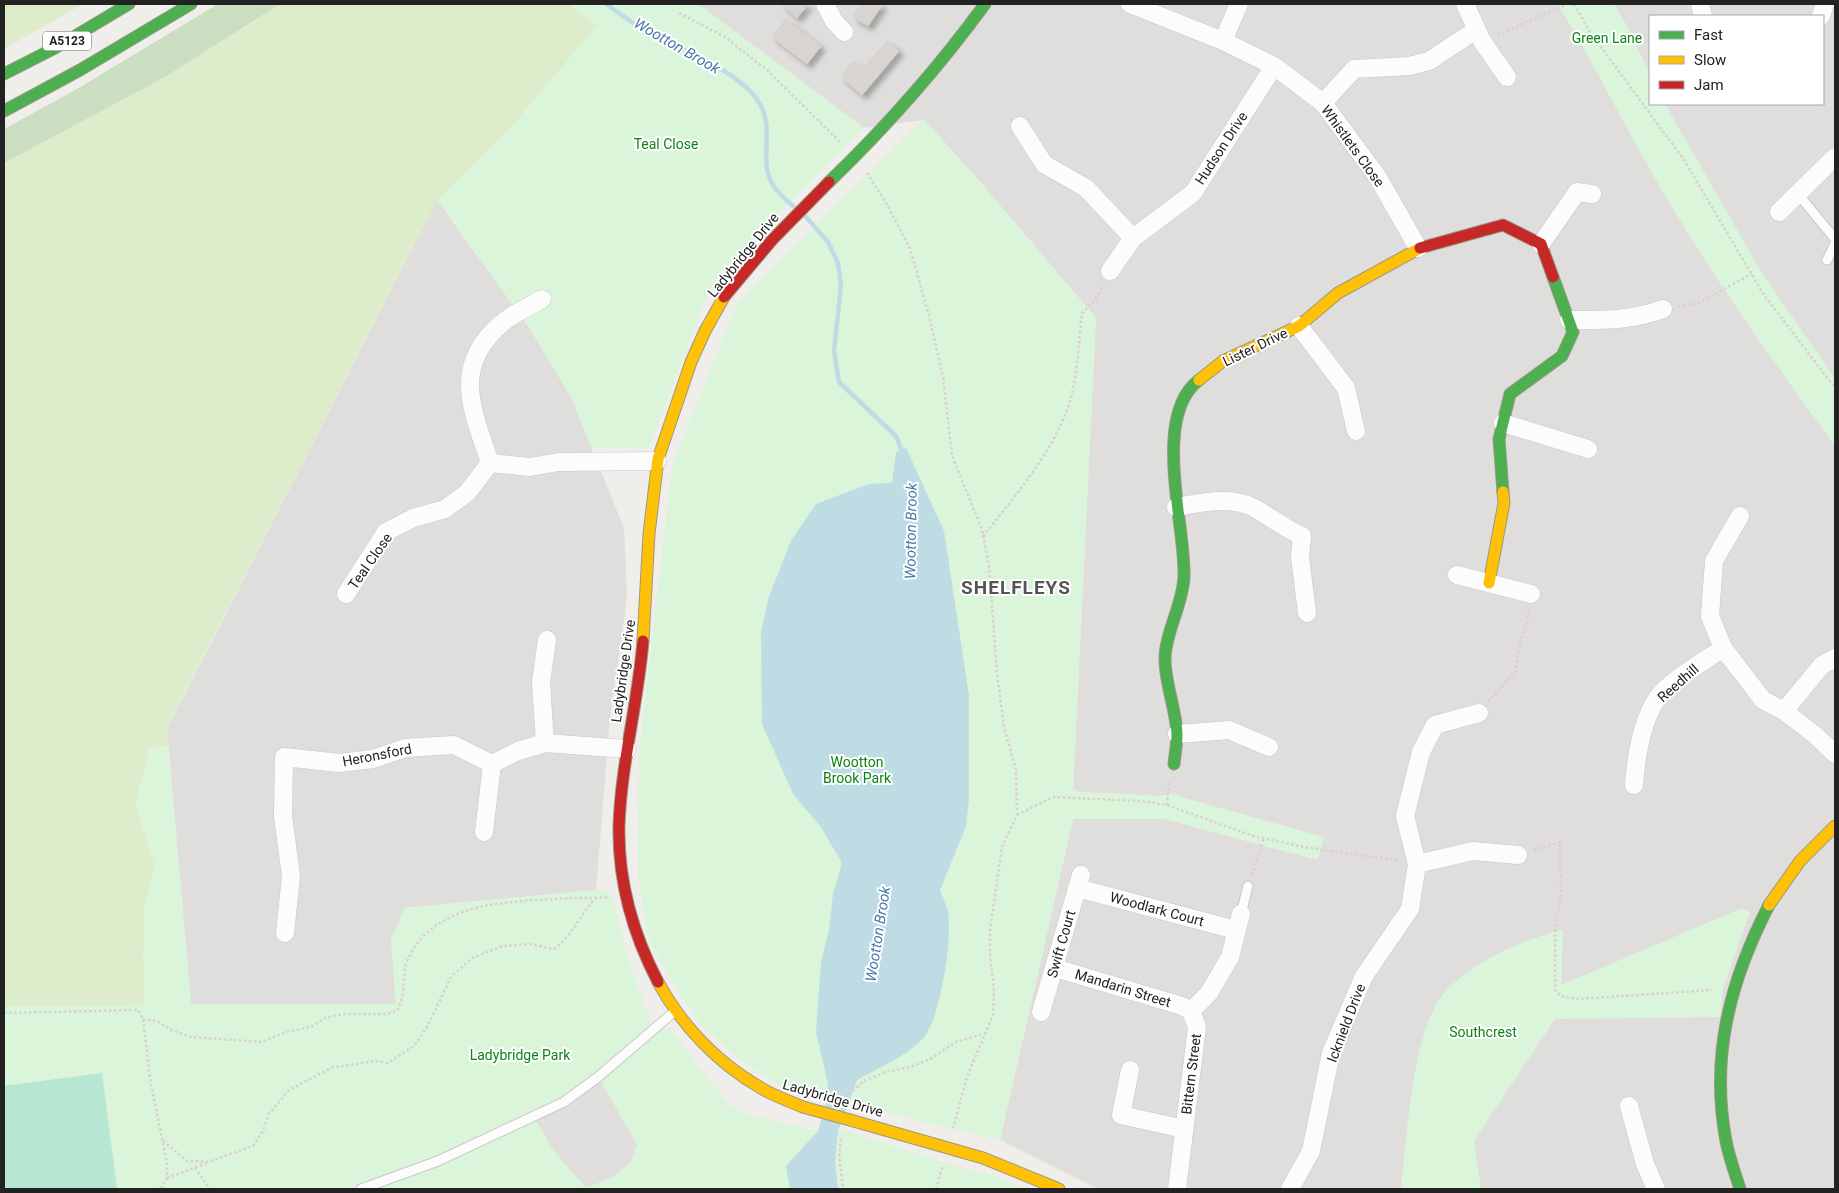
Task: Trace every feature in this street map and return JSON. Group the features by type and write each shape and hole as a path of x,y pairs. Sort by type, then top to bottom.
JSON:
{"main road":[{"name":"A5123","path":"4,74 56,48 129,4"},
{"name":"A5123","path":"4,111 80,70 191,4"},
{"name":"Ladybridge Drive","path":"985,4 960,36 856,157 811,198 760,252 722,300 695,352 657,461 651,516 641,672 627,748 619,829 625,890 636,936 645,959 688,1030 717,1059 775,1098 948,1147 1018,1170 1059,1189"},
{"name":"Lister Drive","path":"1174,764 1177,734 1165,658 1184,579 1183,553 1176,507 1173,440 1181,406 1193,384 1223,361 1299,326 1338,293 1418,248 1504,224 1541,244"},
{"path":"1489,583 1504,503 1499,439 1510,394 1562,356 1573,332 1541,244"},
{"path":"1740,1189 1732,1169 1723,1125 1720,1084 1724,1036 1734,989 1750,938 1770,902 1792,869 1835,826"}],"street":[{"path":"826,4 834,21 844,32"},
{"name":"Whistlets Close","path":"1130,4 1223,41 1274,66 1323,103 1377,176 1418,248"},
{"path":"1223,41 1239,4"},
{"path":"1464,4 1479,36 1507,77"},
{"path":"1323,103 1354,69 1410,66 1428,61 1479,36"},
{"name":"Hudson Drive","path":"1110,272 1133,238 1193,193 1274,66"},
{"path":"1020,126 1044,164 1086,188 1133,238"},
{"path":"1779,212 1835,157"},
{"path":"1541,244 1577,192 1592,194"},
{"path":"542,299 502,322 478,348 468,383 474,415 490,463 530,467 559,462 657,461"},
{"path":"1569,320 1616,321 1642,317 1663,309"},
{"name":"Lister Drive","path":"1299,326 1346,388 1356,431"},
{"path":"1503,423 1588,449"},
{"name":"Teal Close","path":"346,594 386,532 413,518 445,509 467,494 490,463"},
{"path":"1176,507 1231,501 1254,508 1282,527 1302,536 1300,558 1306,613"},
{"path":"1740,516 1714,561 1710,616 1723,648 1763,700 1784,711 1835,754"},
{"path":"1457,575 1531,594"},
{"path":"545,743 541,682 547,640"},
{"name":"Reedhill","path":"1634,785 1637,750 1656,699 1682,676 1723,648"},
{"path":"1784,711 1822,665 1835,658"},
{"name":"Icknield Drive","path":"1291,1189 1311,1151 1331,1053 1364,976 1410,909 1417,864 1405,816 1421,752 1435,725 1479,713"},
{"path":"1177,734 1229,730 1269,747"},
{"path":"484,832 492,764 518,751 545,743 627,748"},
{"name":"Heronsford","path":"285,933 291,876 283,816 284,757 339,763 373,759 405,748 454,745 492,764"},
{"path":"1417,864 1473,852 1518,854"},
{"name":"Woodlark Court","path":"1079,882 1238,922"},
{"name":"Swift Court","path":"1041,1012 1079,882"},
{"path":"1191,1011 1209,993 1230,957 1238,922"},
{"name":"Mandarin Street","path":"1055,968 1182,1006 1191,1011"},
{"name":"Bittern Street","path":"1176,1189 1197,1027 1191,1011"},
{"path":"1130,1070 1121,1115 1184,1129"},
{"path":"1629,1106 1645,1164 1656,1189"}],"lane":[{"path":"1798,194 1835,238"},
{"path":"1827,260 1835,244"},
{"path":"1238,922 1248,886"},
{"path":"362,1189 438,1161 564,1102 598,1078 676,1010"}],"path":[{"path":"1479,36 1508,32 1567,4"},
{"path":"1574,4 1590,32 1684,160 1764,295 1835,388"},
{"path":"680,13 725,37 768,72 856,157 885,200 910,248 930,316 942,378 952,456 983,536 990,567 997,672 1004,727 1016,770 1017,815 1002,847 995,888 990,930 990,954 994,991 993,1015 968,1077 936,1189"},
{"path":"983,536 1009,503 1047,448 1066,414 1073,382 1082,313 1094,302 1110,272"},
{"path":"1663,309 1699,303 1751,274"},
{"path":"1479,713 1516,671 1519,646 1526,626 1531,594"},
{"path":"1017,815 1053,797 1142,801 1166,805 1203,820 1264,838 1304,847 1417,864"},
{"path":"1248,886 1264,838"},
{"path":"1518,854 1560,842 1561,895 1555,927 1555,990 1561,996 1578,998 1734,989"},
{"path":"144,1019 157,1020 171,1030 191,1037 262,1042 286,1032 311,1027 325,1018 345,1014 386,1014 397,1011 404,999 407,960 429,930 449,917 475,907 597,897 605,898 625,890"},
{"path":"167,1178 253,1146 263,1131 269,1114 289,1090 304,1081 331,1068 375,1061 388,1062 414,1046 426,1029 451,977 472,958 503,946 530,944 554,949 566,941 588,906 597,897"},
{"path":"4,1012 138,1010 144,1019 150,1079 163,1141 167,1178 161,1188 154,1189"},
{"path":"849,1094 871,1078 885,1072 910,1067 932,1058 956,1042 986,1033"},
{"path":"842,1137 839,1154 843,1189"},
{"path":"163,1141 187,1161 208,1162"},
{"path":"195,1168 210,1189"}],"shaded area":[{"path":"698,4 1835,4 1835,1189 1098,1189 1000,1140 1073,819 1165,819 1318,860 1171,794 1159,796 1078,792 1073,789 1096,318 975,176 924,120 864,128"},
{"path":"437,200 528,326 571,397 624,528 627,598 610,718 596,890 405,908 391,940 396,1004 191,1004 167,729"},
{"path":"598,1077 637,1144 631,1162 613,1177 586,1188 553,1150 534,1117"}],"green space":[{"path":"4,4 83,4 4,49"},
{"path":"218,4 280,4 165,77 4,163 4,129 77,89"},
{"path":"280,4 569,4 597,26 507,132 437,200 180,702 167,729 168,746 150,748 135,804 155,866 144,910 145,1005 4,1189 4,163 165,77"},
{"name":"Teal Close","path":"569,4 698,4 864,128 783,209 709,291 649,448 592,448 571,397 528,326 437,200 507,132 597,26"},
{"name":"Green Lane","path":"1558,4 1614,4 1629,29 1649,73 1649,105 1666,105 1763,275 1835,378 1835,445 1765,349 1699,250 1657,182"},
{"name":"Wootton Brook Park","path":"924,119 1096,318 1073,789 1078,792 1159,796 1171,794 1324,837 1318,860 1166,819 1073,819 1000,1140 805,1093 775,1083 743,1062 702,1026 683,1000 649,940 638,874 639,754 672,466 737,303"},
{"name":"Ladybridge Park","path":"168,746 191,1004 396,1004 391,940 405,908 596,890 611,893 625,948 651,1024 656,1028 670,1029 729,1105 744,1114 818,1131 847,1131 962,1168 999,1177 1021,1189 4,1189 4,1006 145,1005 144,910 155,866 135,804 151,748"},
{"name":"Southcrest","path":"1742,908 1750,912 1723,989 1720,1017 1555,1019 1474,1141 1481,1189 1401,1189 1411,1093 1421,1044 1437,1003 1461,977 1476,966 1512,947 1563,930 1561,985"},
{"path":"102,1073 117,1189 4,1189 4,1086"}],"water":[{"path":"906,448 944,531 969,696 969,798 966,826 940,890 947,909 949,924 947,957 936,1012 925,1036 903,1055 857,1080 838,1131 835,1161 838,1189 790,1189 786,1166 818,1131 828,1095 828,1084 816,1032 821,963 829,930 833,894 842,863 821,827 793,794 762,724 761,633 768,599 791,541 816,504 869,484 892,483 896,452"}],"building":[{"path":"781,4 808,4 797,18"},
{"path":"862,4 883,4 868,26 853,17"},
{"path":"786,19 821,46 807,64 772,37"},
{"path":"888,41 899,51 862,95 841,77 853,61 863,68"}],"waterway":[{"name":"Wootton Brook","path":"606,4 645,31 726,72 751,92 760,104 764,114 769,176 777,191 794,207"},
{"name":"Wootton Brook","path":"806,217 828,242 838,263 841,286 834,351 839,382 896,436 903,454"}],"traffic: fast":[{"path":"4,74 55,48 129,4"},
{"path":"4,111 80,70 191,4"},
{"path":"829,182 911,96 985,4"},
{"path":"1503,492 1499,439 1510,394 1562,356 1573,332 1553,277"},
{"path":"1174,764 1177,738 1176,725 1165,659 1168,639 1181,598 1184,577 1174,473 1174,445 1177,419 1185,397 1199,380"},
{"path":"1740,1189 1727,1147 1722,1110 1720,1079 1722,1049 1734,991 1755,933 1769,905"}],"traffic: slow":[{"path":"1199,380 1223,361 1299,326 1338,293 1420,248"},
{"path":"643,641 649,534 658,459 691,362 705,331 724,297"},
{"path":"1489,583 1504,503 1503,492"},
{"path":"1769,905 1800,861 1835,826"},
{"path":"658,982 678,1014 716,1055 761,1088 803,1107"},
{"path":"803,1107 850,1120"},
{"path":"850,1120 983,1158 1059,1189"}],"traffic: jam":[{"path":"724,297 772,240 829,182"},
{"path":"1420,248 1503,225 1541,244 1553,277"},
{"path":"643,641 620,803 619,846 624,886 634,926 658,982"}],"district":[{"name":"SHELFLEYS","path":"1016,587"}]}
